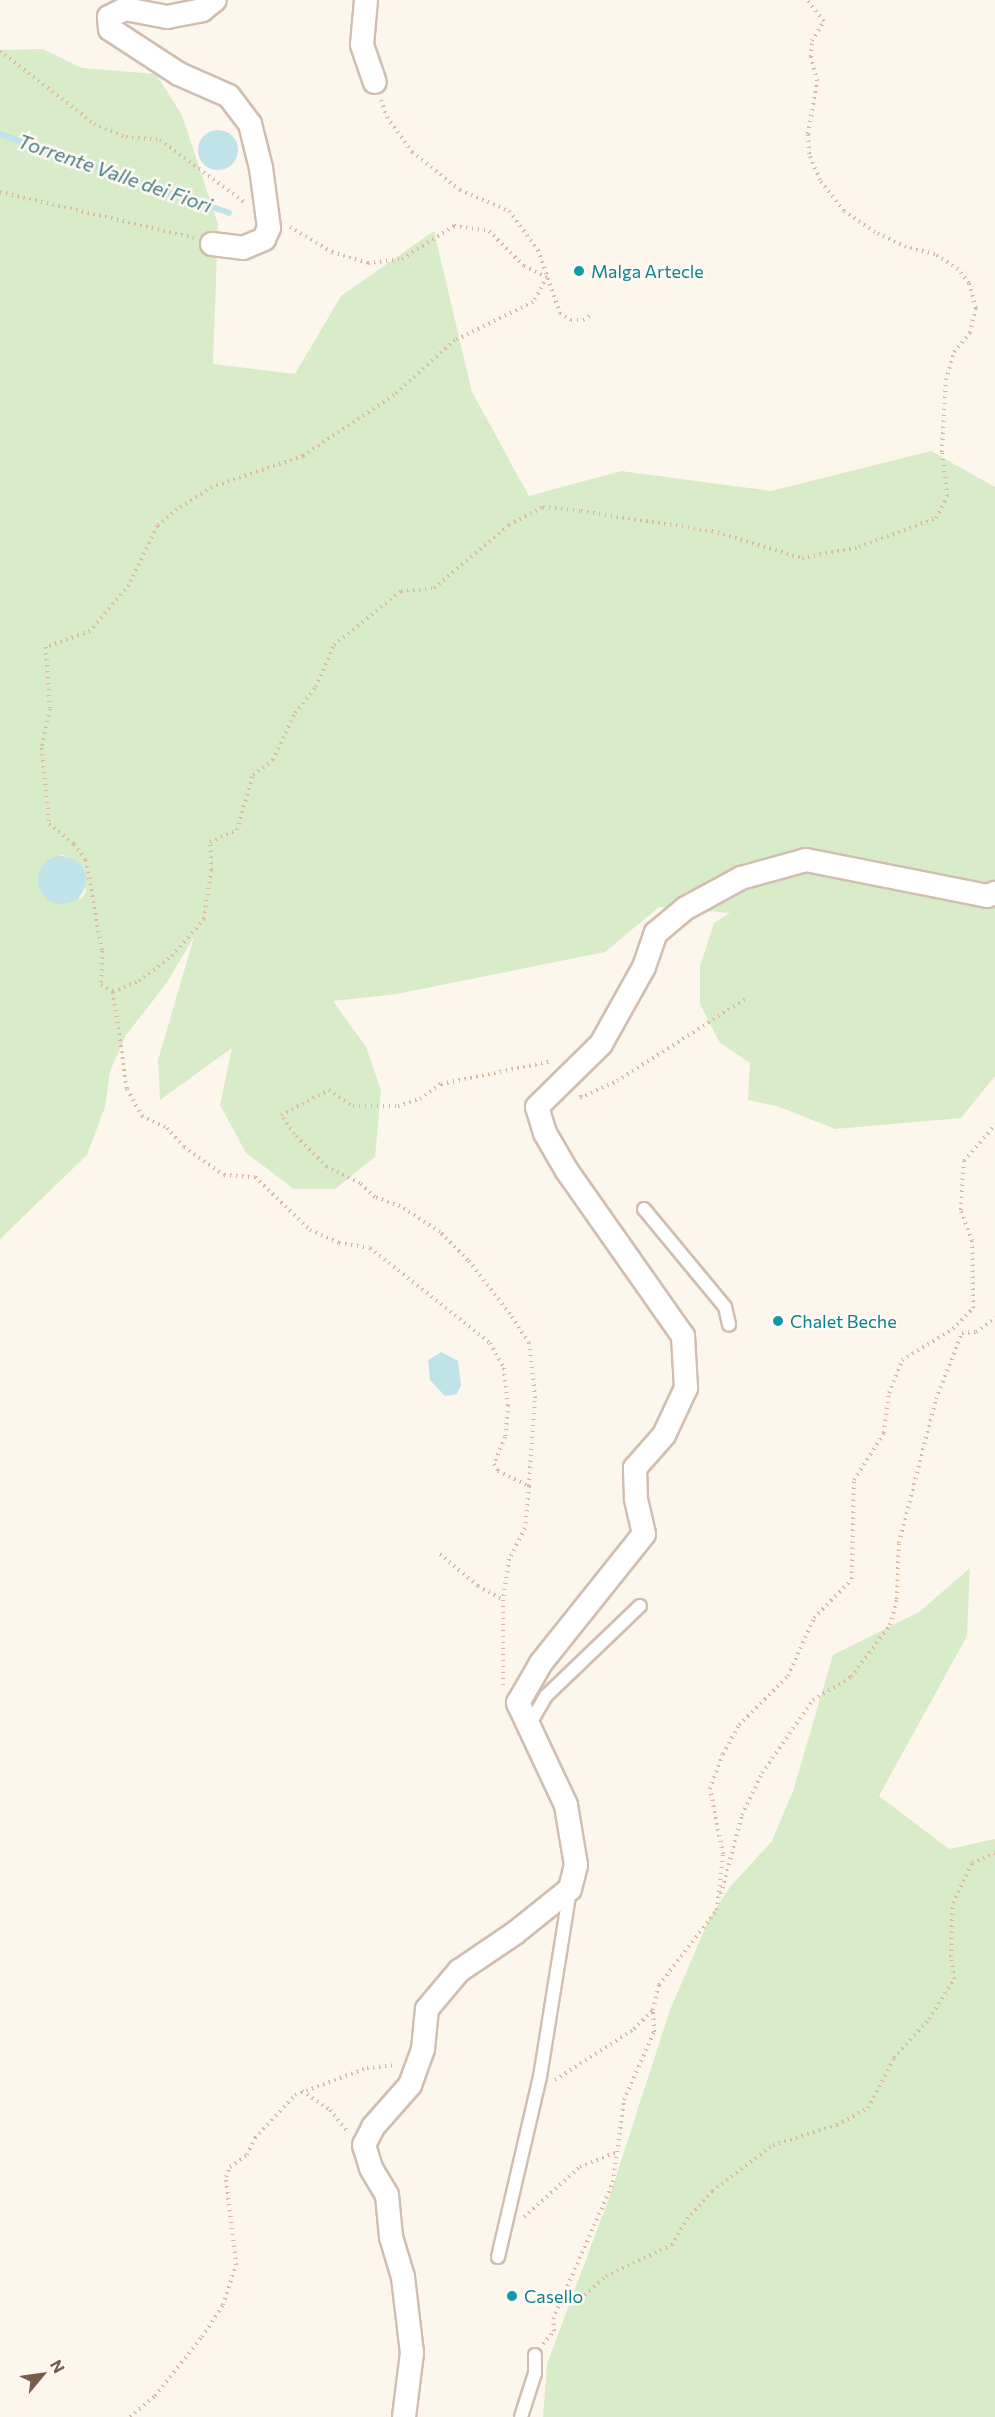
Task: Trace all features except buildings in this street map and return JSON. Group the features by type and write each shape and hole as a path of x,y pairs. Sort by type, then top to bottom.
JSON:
{"street":[{"path":"212,244 243,248 264,239 269,228 268,211 250,124 229,96 179,74 110,29 109,17 125,9 167,17 202,10 215,0"},
{"path":"366,0 362,45 375,82"},
{"path":"404,2417 412,2353 403,2277 391,2237 387,2195 371,2168 364,2145 374,2127 410,2085 419,2060 427,2009 459,1971 515,1933 570,1889 576,1865 566,1805 518,1703 541,1663 644,1534 636,1498 635,1468 664,1435 686,1388 683,1336 545,1134 537,1107 601,1044 644,966 656,933 686,908 741,878 806,860 987,896 995,893"}],"lane":[{"path":"644,1209 725,1307 729,1325"},
{"path":"524,1718 640,1606"},
{"path":"498,2257 540,2077 570,1889"},
{"path":"521,2417 535,2373 535,2355"}],"path":[{"path":"113,992 139,981 172,956 204,919 211,870 210,842 237,830 253,775 273,760 295,713 316,687 334,645 401,591 434,588 509,525 543,507 581,511 712,531 802,558 859,547 936,518 947,496 942,452 946,380 954,352 970,333 976,308 969,283 958,269 935,254 906,247 875,232 844,211 820,180 809,154 808,134 817,81 811,57 812,41 824,21 807,0"},
{"path":"0,51 94,124 126,136 160,140 220,186 268,211 302,237 368,263 402,260 454,226 489,231 524,267 547,277"},
{"path":"375,82 387,117 412,152 460,190 508,211 538,250 560,313 571,320 584,320 592,314"},
{"path":"0,192 212,244"},
{"path":"113,992 101,985 102,951 86,860 74,844 49,824 42,748 50,709 46,647 90,631 129,585 158,526 177,509 212,487 303,456 394,395 455,340 533,302 547,277"},
{"path":"113,992 128,1089 142,1116 167,1128 184,1147 224,1175 255,1177 310,1230 339,1243 370,1248 490,1343 504,1368 508,1405 505,1437 494,1464 498,1471 529,1486"},
{"path":"585,1059 586,1084 580,1098 648,1063 745,999"},
{"path":"524,1718 511,1703 501,1681 503,1600 509,1559 525,1528 529,1486 535,1398 529,1343 510,1314 468,1260 440,1232 400,1206 375,1197 360,1183 327,1167 294,1134 281,1115 329,1090 352,1106 398,1106 420,1099 441,1084 558,1060"},
{"path":"717,1910 723,1854 710,1789 739,1725 788,1676 814,1618 852,1579 854,1480 884,1432 889,1393 902,1360 953,1329 973,1308 972,1241 961,1210 964,1161 995,1125"},
{"path":"535,2355 554,2331 553,2319 614,2182 624,2100 654,2032 653,2010 659,1985 717,1910 742,1815 762,1773 813,1700 851,1677 890,1625 897,1599 899,1543 936,1399 962,1334 976,1332 995,1318"},
{"path":"440,1554 478,1586 503,1600"},
{"path":"560,2304 580,2299 606,2276 672,2245 687,2218 712,2191 773,2145 801,2139 868,2108 894,2058 929,2019 954,1978 951,1957 953,1903 972,1863 995,1853"},
{"path":"556,2081 634,2030 653,2010"},
{"path":"130,2417 155,2396 223,2305 236,2265 226,2178 230,2167 247,2155 255,2138 302,2091 331,2084 367,2068 419,2060"},
{"path":"302,2091 330,2110 352,2137 364,2145"},
{"path":"504,2236 580,2167 618,2151"}],"green space":[{"path":"43,49 82,68 156,74 182,115 218,224 213,364 295,374 341,296 434,231 472,392 529,496 621,471 771,491 931,451 995,487 995,1076 961,1118 835,1129 777,1106 748,1100 750,1063 720,1043 700,1004 700,966 714,923 730,913 659,907 605,952 397,994 333,1001 366,1047 381,1090 375,1157 335,1189 294,1189 246,1153 220,1105 232,1048 160,1100 158,1060 194,937 166,984 126,1035 110,1071 105,1107 87,1155 0,1239 0,50","holes":["61,854 74,859 83,871 86,892 80,900"]},
{"path":"970,1568 967,1636 879,1796 949,1849 995,1839 995,2417 543,2417 547,2364 610,2195 670,2010 709,1919 730,1887 772,1841 793,1791 833,1655 919,1612"}],"water":[{"path":"218,130 232,136 238,150 232,164 218,170 204,164 198,150 204,136"},
{"path":"57,856 67,856 82,866 86,880 85,889 76,900 67,904 57,904 42,894 38,885 38,875 48,860"},
{"path":"441,1352 458,1361 461,1385 457,1394 445,1396 430,1380 428,1360"}],"waterway":[{"name":"Torrente Valle dei Fiori","path":"0,134 229,213"}],"place":[{"name":"Malga Artecle","path":"579,271"},
{"name":"Chalet Beche","path":"778,1321"},
{"name":"Casello","path":"512,2296"}]}
